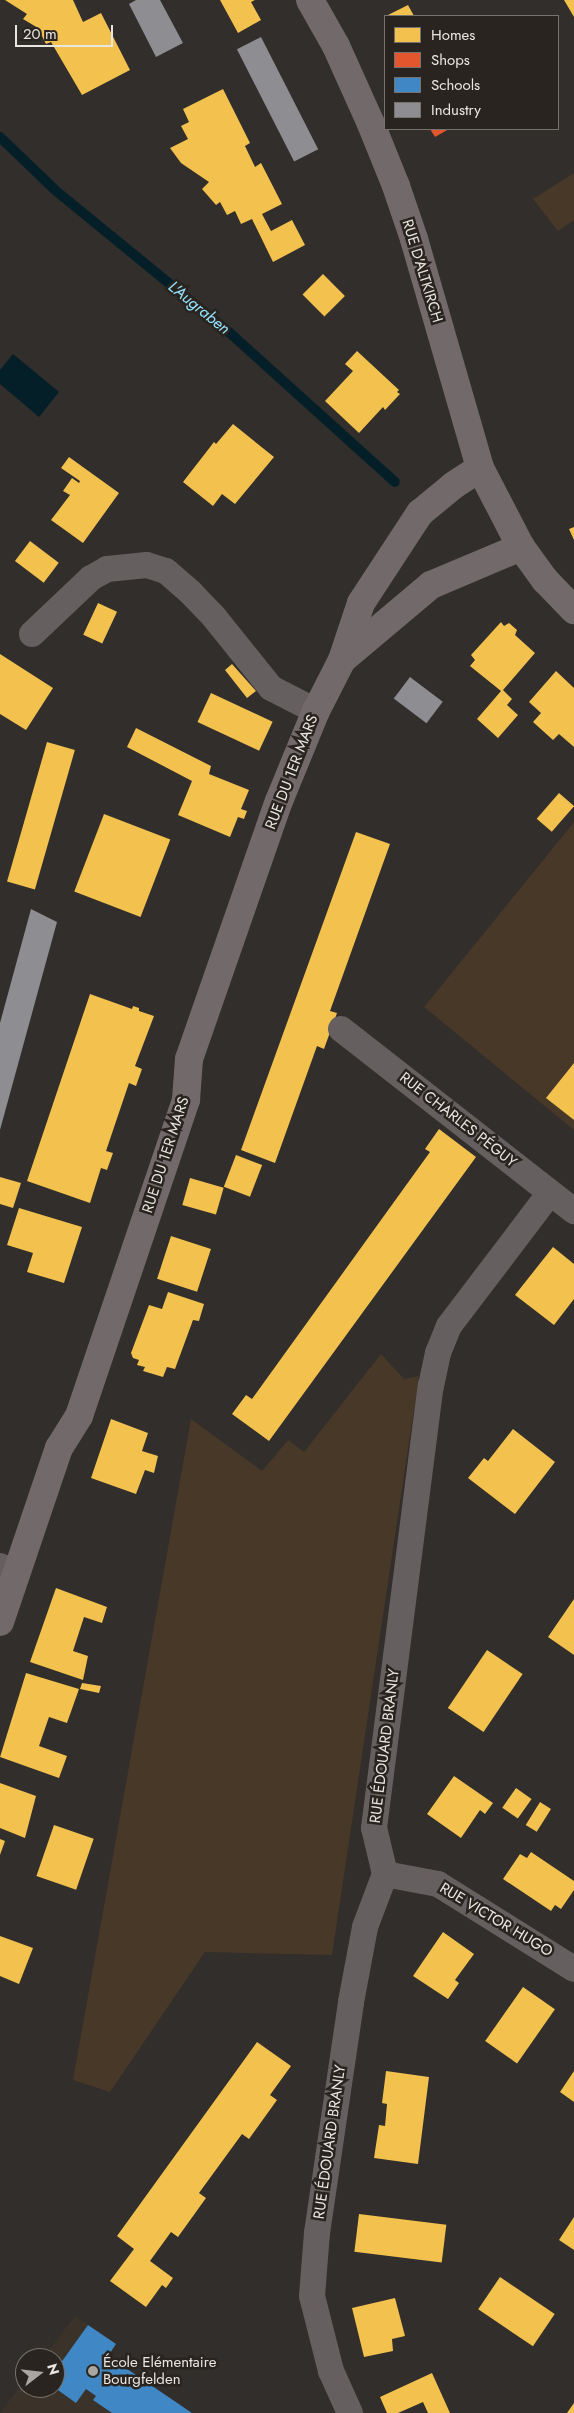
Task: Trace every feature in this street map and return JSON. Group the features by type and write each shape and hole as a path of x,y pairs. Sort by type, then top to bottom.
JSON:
{"main road":[{"name":"RUE D'ALTKIRCH","path":"310,0 340,55 396,186 414,239 480,468 521,547 545,580 574,610"},
{"name":"RUE DU 1ER MARS","path":"0,1622 8,1569 59,1448 79,1416 186,1100 189,1059 279,801 316,711 342,660 361,603 420,513 454,484 480,468"},
{"name":"RUE DU 1ER MARS","path":"342,660 431,585 521,547"}],"street":[{"path":"32,634 91,578 107,569 147,564 166,571 191,593 214,617 271,688 316,711"},
{"name":"RUE CHARLES PÉGUY","path":"341,1029 574,1211"},
{"name":"RUE ÉDOUARD BRANLY","path":"350,2413 331,2371 312,2296 317,2233 351,2002 365,1927 385,1874 374,1828 430,1386 438,1353 449,1326 550,1193"},
{"name":"RUE VICTOR HUGO","path":"385,1874 438,1884 571,1960"}],"shaded area":[{"path":"574,173 574,220 558,231 533,199"},
{"path":"574,822 574,1130 424,1007"},
{"path":"381,1354 404,1379 419,1376 332,1955 205,1952 110,2092 73,2080 191,1419 262,1471 288,1440 304,1452"},
{"name":"École Elémentaire Bourgfelden","path":"75,2316 116,2344 109,2356 192,2413 0,2413 15,2393 15,2398 65,2398 65,2348 51,2348"}],"water":[{"path":"13,354 59,392 39,417 0,384 0,370"}],"building: Homes":[{"path":"5,0 73,0 83,22 101,13 130,70 82,95 51,42 46,44 38,28 23,19 27,14"},
{"path":"220,0 255,0 251,2 261,20 238,33"},
{"path":"564,0 574,0 574,17"},
{"path":"408,5 413,15 388,15"},
{"path":"223,89 250,143 245,146 255,167 261,163 282,204 262,214 271,231 292,220 305,245 273,262 252,219 241,224 235,211 227,215 220,202 216,205 202,189 209,182 181,163 170,148 188,139 181,126 189,122 183,109"},
{"path":"323,274 345,296 324,316 302,295"},
{"path":"357,351 399,390 397,392 400,394 385,410 383,407 359,433 325,401 353,371 345,364"},
{"path":"233,424 274,457 235,504 222,494 213,506 183,482 214,442 216,444"},
{"path":"69,457 119,493 83,543 51,520 70,495 63,491 72,478 79,483 80,481 61,468"},
{"path":"574,527 574,540 569,529"},
{"path":"30,541 59,563 44,583 15,561"},
{"path":"98,603 117,612 102,644 83,635"},
{"path":"501,622 504,626 509,623 517,630 515,635 535,653 503,690 512,699 507,705 518,715 498,738 477,719 501,691 470,666 475,660 471,655"},
{"path":"0,654 53,688 26,730 0,714"},
{"path":"232,664 256,691 247,698 225,670"},
{"path":"556,671 574,688 574,747 559,734 553,740 533,722 541,713 529,702"},
{"path":"211,693 273,722 259,751 197,722"},
{"path":"136,728 211,766 209,774 249,790 241,809 247,811 244,819 238,817 230,837 178,815 192,781 127,747"},
{"path":"47,742 75,750 35,889 7,881"},
{"path":"559,793 574,806 552,832 537,819"},
{"path":"104,814 170,839 141,917 74,891"},
{"path":"356,832 390,844 330,1011 337,1013 324,1049 317,1046 275,1163 241,1150"},
{"path":"90,994 132,1009 133,1006 139,1008 139,1011 154,1016 135,1066 142,1069 136,1086 129,1083 106,1151 113,1153 107,1170 101,1168 90,1203 27,1181"},
{"path":"574,1063 574,1120 546,1098"},
{"path":"439,1129 476,1157 269,1441 232,1414 246,1395 252,1399 430,1152 425,1149"},
{"path":"236,1155 262,1165 250,1197 224,1187"},
{"path":"0,1177 21,1183 13,1208 0,1204"},
{"path":"190,1178 224,1188 216,1215 182,1205"},
{"path":"19,1208 82,1227 64,1283 27,1272 33,1253 7,1245"},
{"path":"171,1236 211,1249 197,1292 157,1279"},
{"path":"553,1247 574,1264 574,1299 554,1325 515,1295"},
{"path":"168,1292 204,1304 199,1321 193,1320 175,1369 167,1367 163,1377 143,1371 145,1367 137,1365 139,1360 133,1358 131,1353 149,1305 162,1309"},
{"path":"111,1419 148,1433 142,1451 158,1456 154,1473 145,1470 136,1494 91,1478"},
{"path":"513,1429 555,1462 515,1514 468,1478 484,1458 488,1461"},
{"path":"56,1588 107,1607 102,1623 84,1617 73,1651 88,1656 83,1680 30,1662"},
{"path":"574,1599 574,1655 548,1637"},
{"path":"487,1650 523,1674 484,1732 448,1708"},
{"path":"26,1673 79,1689 67,1723 49,1717 39,1746 67,1756 59,1778 0,1757"},
{"path":"82,1683 101,1686 99,1693 80,1689"},
{"path":"454,1776 493,1803 485,1814 480,1810 461,1838 427,1814"},
{"path":"0,1783 36,1796 25,1838 0,1828"},
{"path":"516,1788 532,1799 518,1819 502,1808"},
{"path":"540,1802 551,1809 537,1832 526,1825"},
{"path":"54,1825 94,1839 76,1890 36,1876"},
{"path":"0,1839 5,1841 0,1855"},
{"path":"531,1852 574,1881 574,1890 561,1909 555,1905 551,1911 503,1879 520,1854 527,1858"},
{"path":"443,1932 474,1954 455,1980 459,1983 448,1999 413,1976"},
{"path":"0,1936 33,1948 19,1984 0,1976"},
{"path":"523,1987 555,2009 517,2063 485,2041"},
{"path":"257,2042 291,2066 270,2095 277,2100 249,2139 242,2134 199,2193 206,2198 178,2237 171,2232 150,2261 173,2278 166,2288 162,2285 146,2307 110,2281 134,2249 117,2236"},
{"path":"386,2071 429,2077 418,2164 374,2158 379,2125 385,2126 387,2104 382,2103"},
{"path":"574,2071 574,2102 560,2092"},
{"path":"359,2214 446,2225 442,2262 354,2252"},
{"path":"574,2217 574,2250 559,2240"},
{"path":"500,2277 555,2314 533,2346 478,2309"},
{"path":"395,2298 405,2336 392,2339 393,2351 364,2357 352,2308"},
{"path":"432,2373 450,2413 428,2413 423,2402 398,2413 387,2413 380,2397"},
{"path":"574,2403 574,2413 567,2413"}],"building: Shops":[{"path":"431,130 447,130 435,137"}],"building: Schools":[{"name":"École Elémentaire Bourgfelden","path":"88,2325 116,2344 108,2356 192,2413 112,2413 93,2400 96,2396 86,2389 76,2403 65,2395 65,2357"}],"building: Industry":[{"path":"136,0 160,0 183,43 156,57 129,4"},
{"path":"261,37 318,149 294,162 237,49"},
{"path":"410,677 443,702 426,723 394,699"},
{"path":"31,909 57,922 0,1130 0,1023"}],"waterway":[{"name":"L'Augraben","path":"0,137 55,190 230,333 395,482"}],"place":[{"name":"École Elémentaire Bourgfelden","path":"93,2371"}]}
